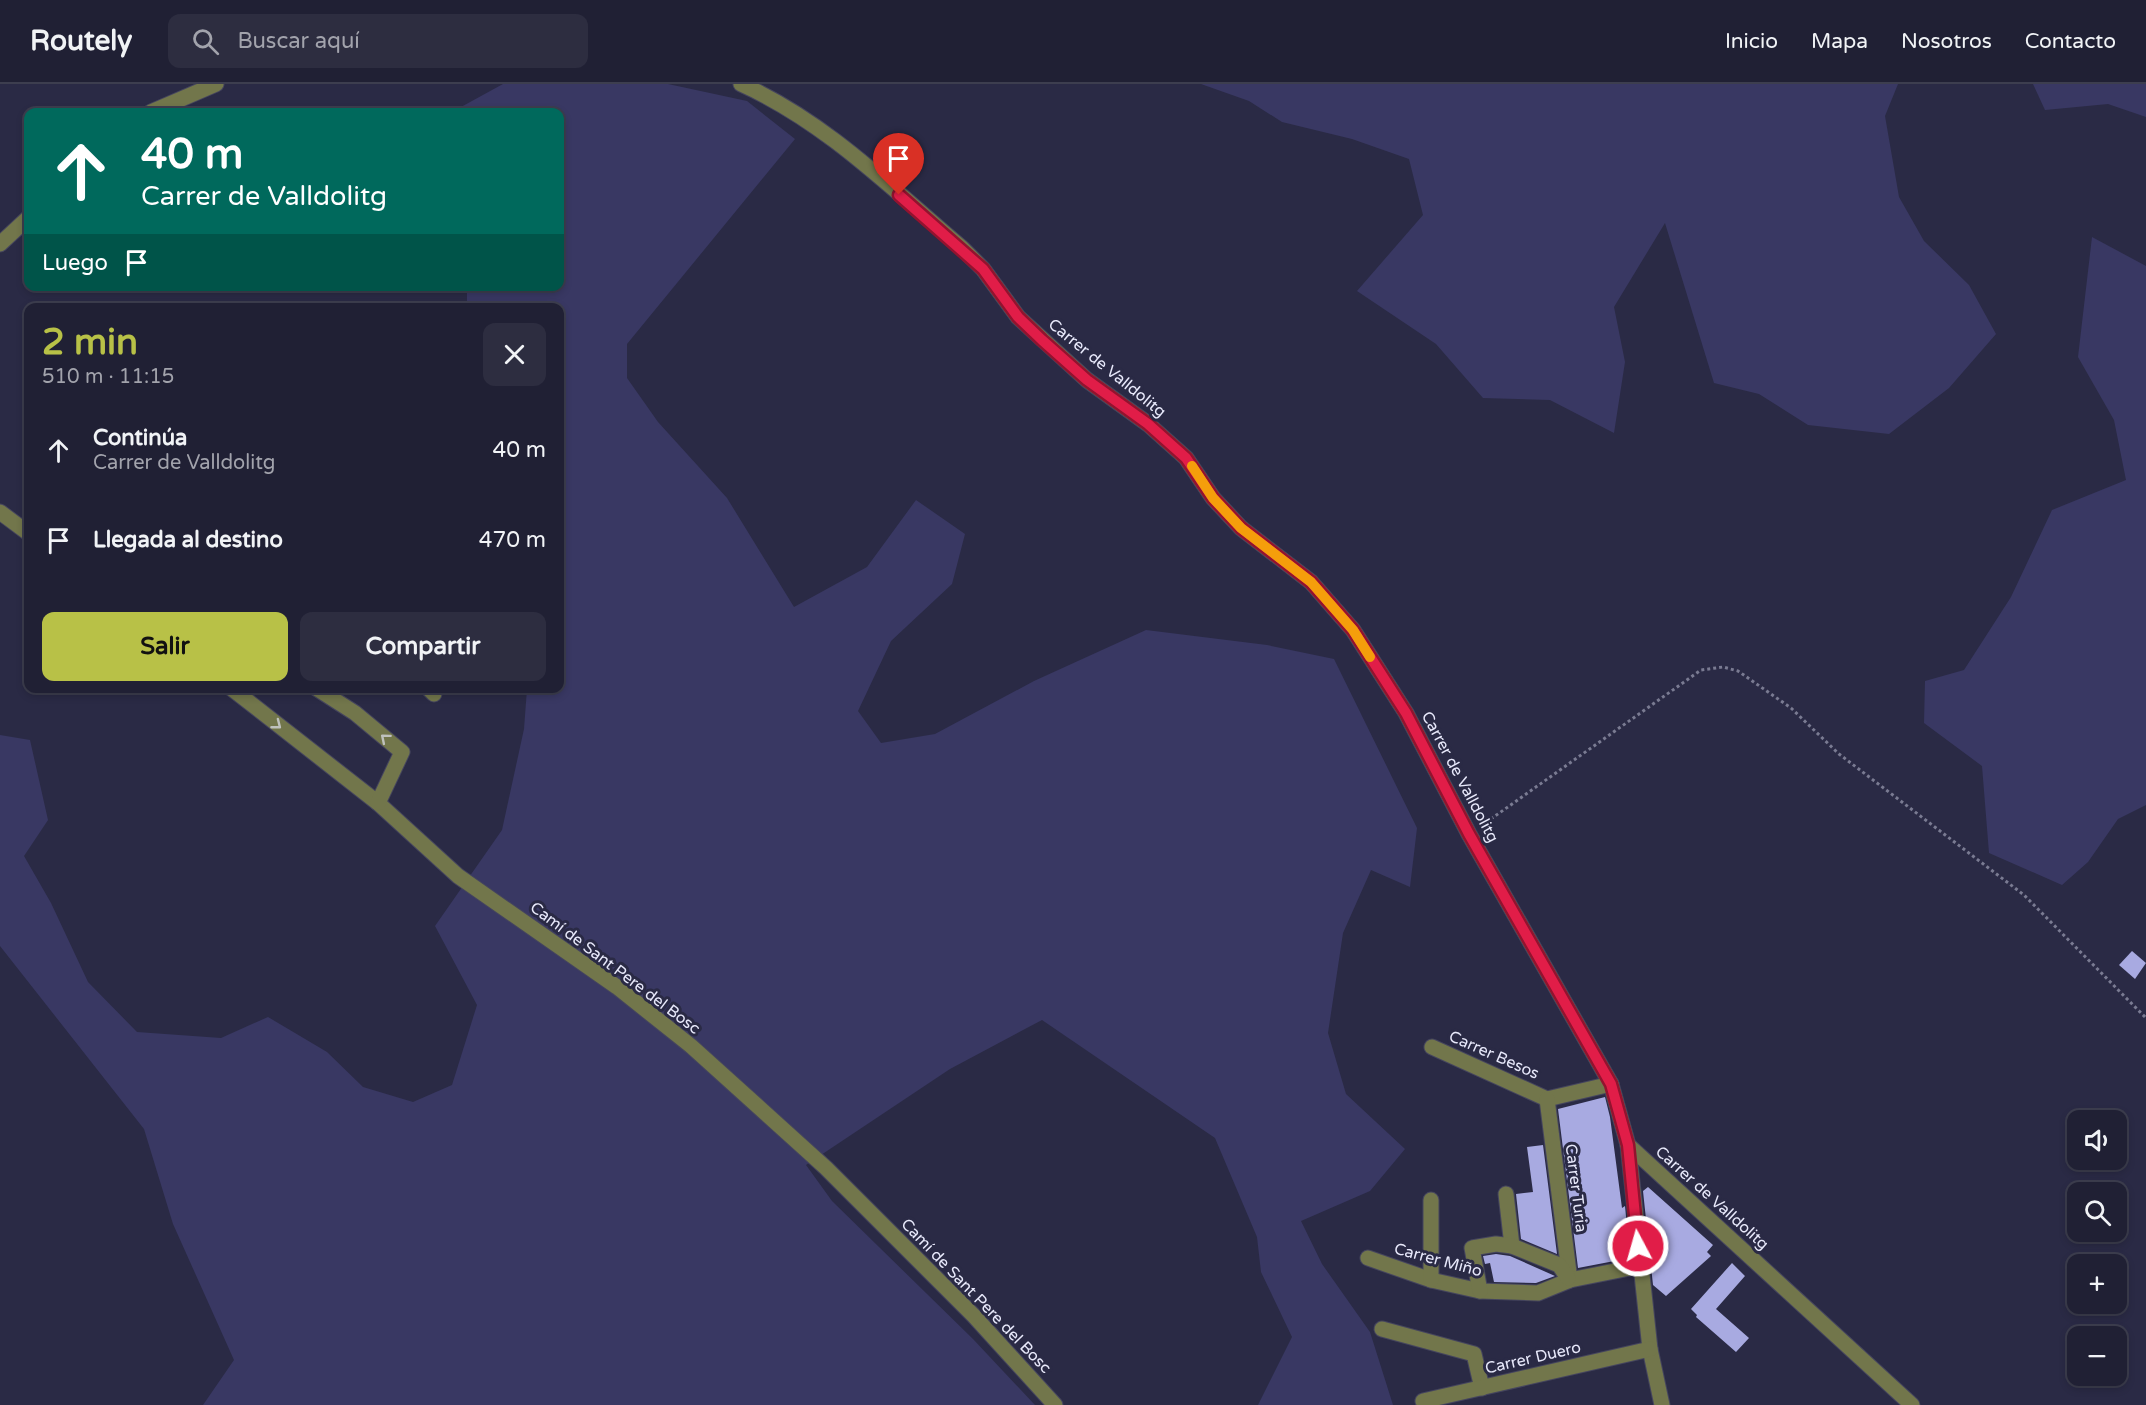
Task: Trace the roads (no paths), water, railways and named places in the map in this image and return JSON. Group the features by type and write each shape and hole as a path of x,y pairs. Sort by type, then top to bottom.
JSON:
{"street":[{"path":"161,108 216,84"},
{"name":"Carrer de Valldolitg","path":"741,84 778,101 820,128 962,248 983,269 1018,317 1087,380 1148,424 1186,458 1213,498 1241,528 1311,582 1353,630 1406,713 1469,834 1611,1084 1628,1145 1912,1405"},
{"path":"0,244 24,222"},
{"path":"3,514 24,530"},
{"name":"Camí de Sant Pere del Bosc","path":"237,693 378,803 458,876 616,987 691,1046 834,1176 974,1316 1055,1405"},
{"path":"324,693 355,713 402,752 378,803"},
{"name":"Carrer Besos","path":"1432,1047 1547,1099 1611,1084"},
{"name":"Carrer Turia","path":"1547,1099 1570,1281"},
{"path":"1628,1145 1650,1349 1662,1405"},
{"path":"1506,1194 1512,1246"},
{"path":"1431,1200 1431,1280"},
{"path":"1480,1291 1472,1248 1496,1244 1512,1246 1559,1264 1570,1281"},
{"name":"Carrer Miño","path":"1368,1258 1431,1280 1480,1291 1538,1293 1570,1281 1640,1266"},
{"path":"1382,1329 1474,1354 1482,1388"},
{"name":"Carrer Duero","path":"1423,1401 1650,1349"}]}
